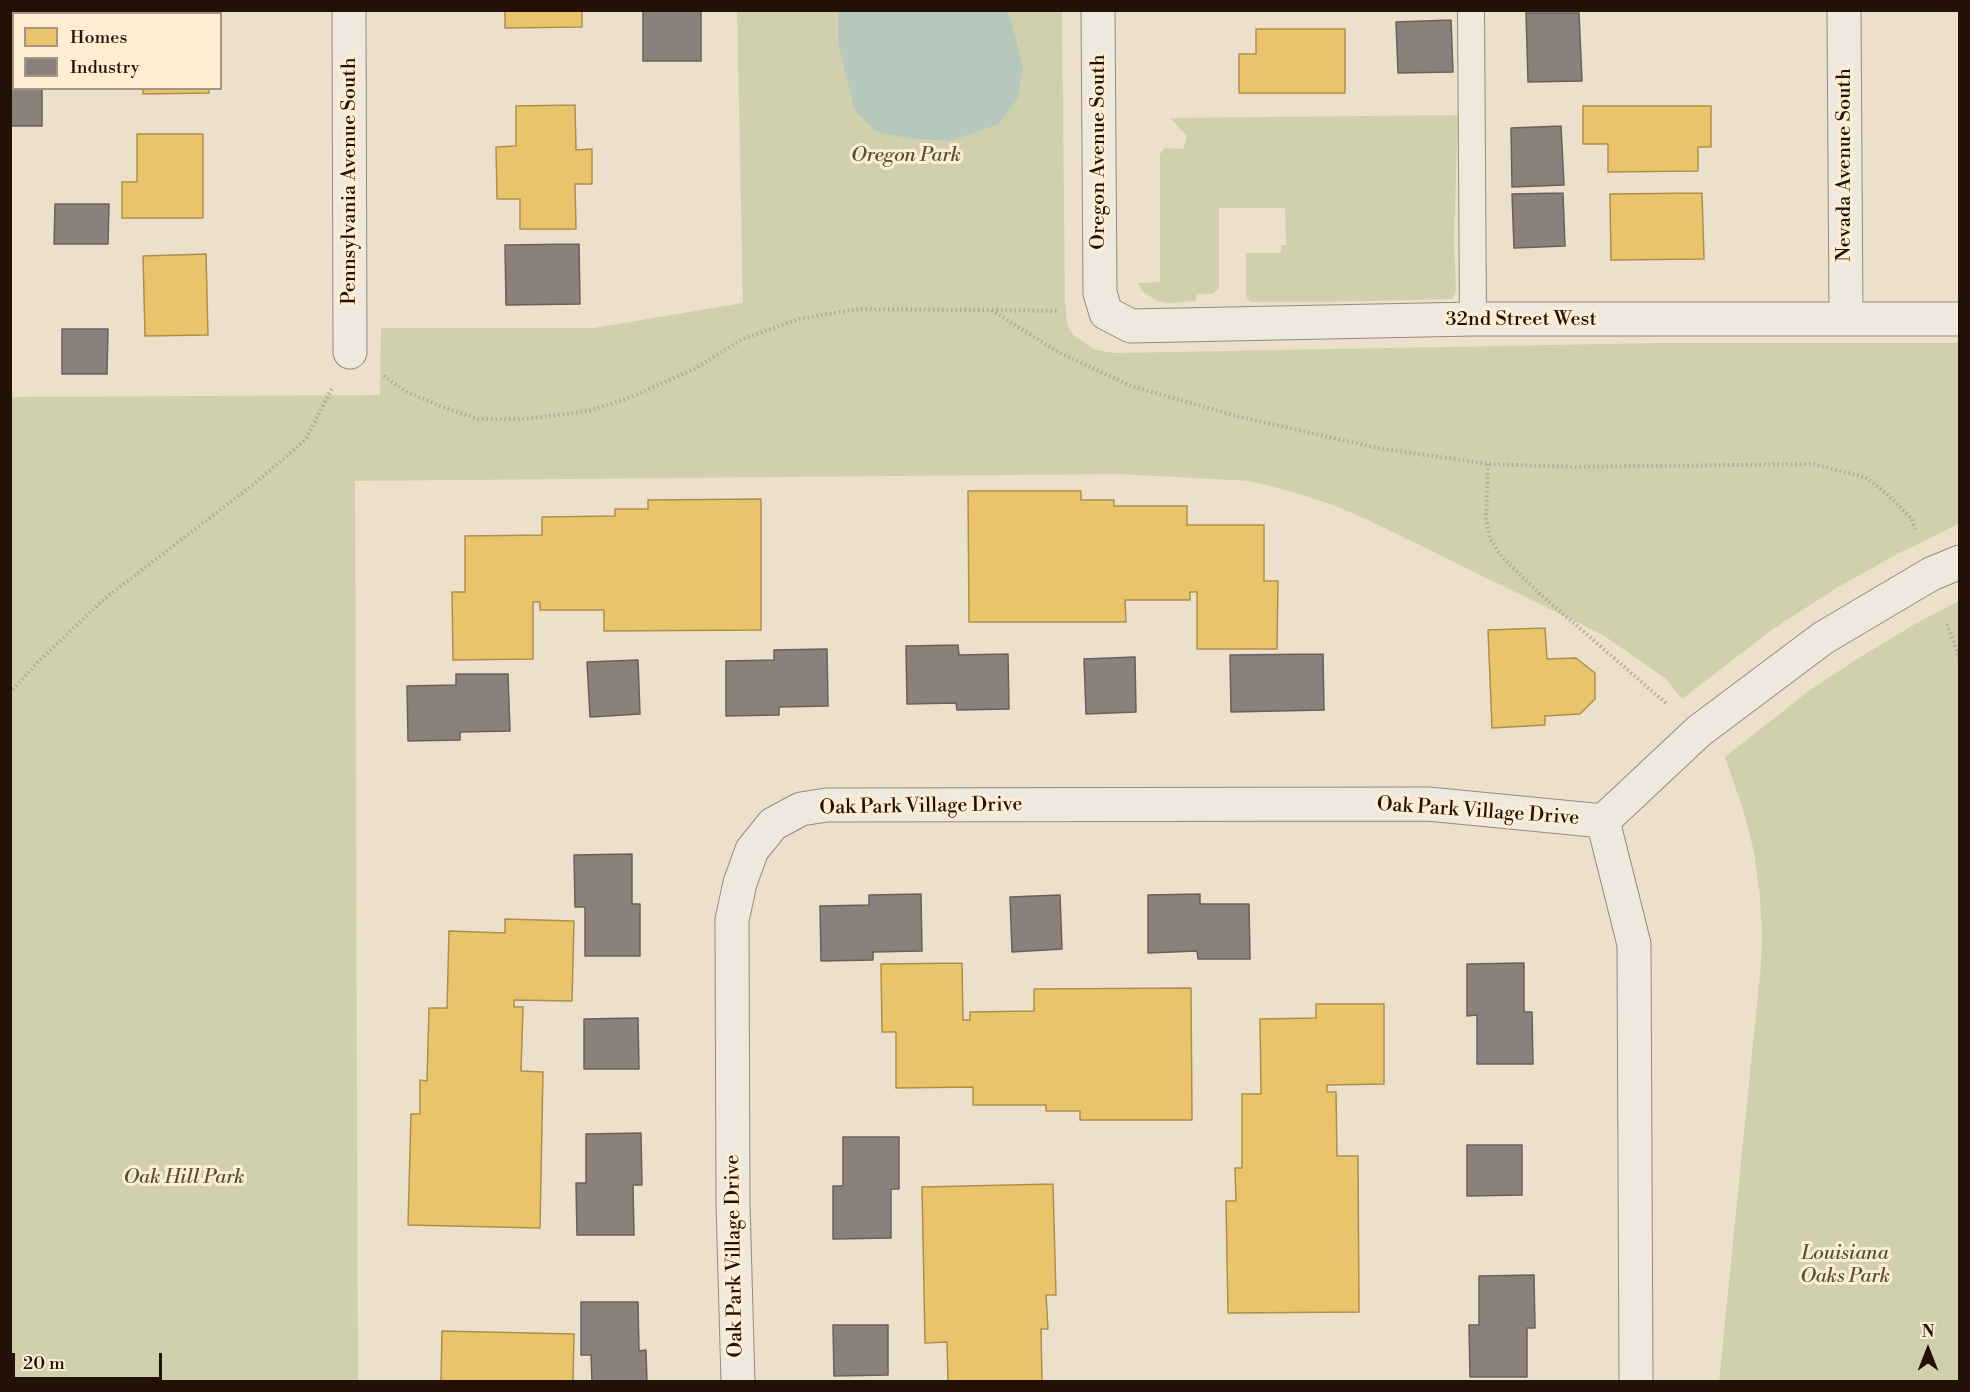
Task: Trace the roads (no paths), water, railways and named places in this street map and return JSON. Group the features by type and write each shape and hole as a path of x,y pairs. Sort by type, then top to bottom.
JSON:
{"street":[{"name":"Pennsylvania Avenue South","path":"349,10 350,352"},
{"name":"Oregon Avenue South","path":"1098,10 1100,293"},
{"name":"Nevada Avenue South","path":"1844,10 1846,319"},
{"name":"32nd Street West","path":"1100,293 1106,313 1131,326 1473,319 1959,320"},
{"name":"Oak Park Village Drive","path":"738,1382 733,1204 732,920 740,883 752,850 773,824 801,809 839,805 1428,804 1604,821 1699,731 1823,638 1931,574 1959,562"},
{"name":"Oak Park Village Drive","path":"1604,821 1634,944 1636,1382"}],"lane":[{"path":"1471,10 1473,319"}],"park label":[{"name":"Oregon Park","path":"906,156"},
{"name":"Oak Hill Park","path":"184,1178"},
{"name":"Louisiana Oaks Park","path":"1845,1266"}]}
